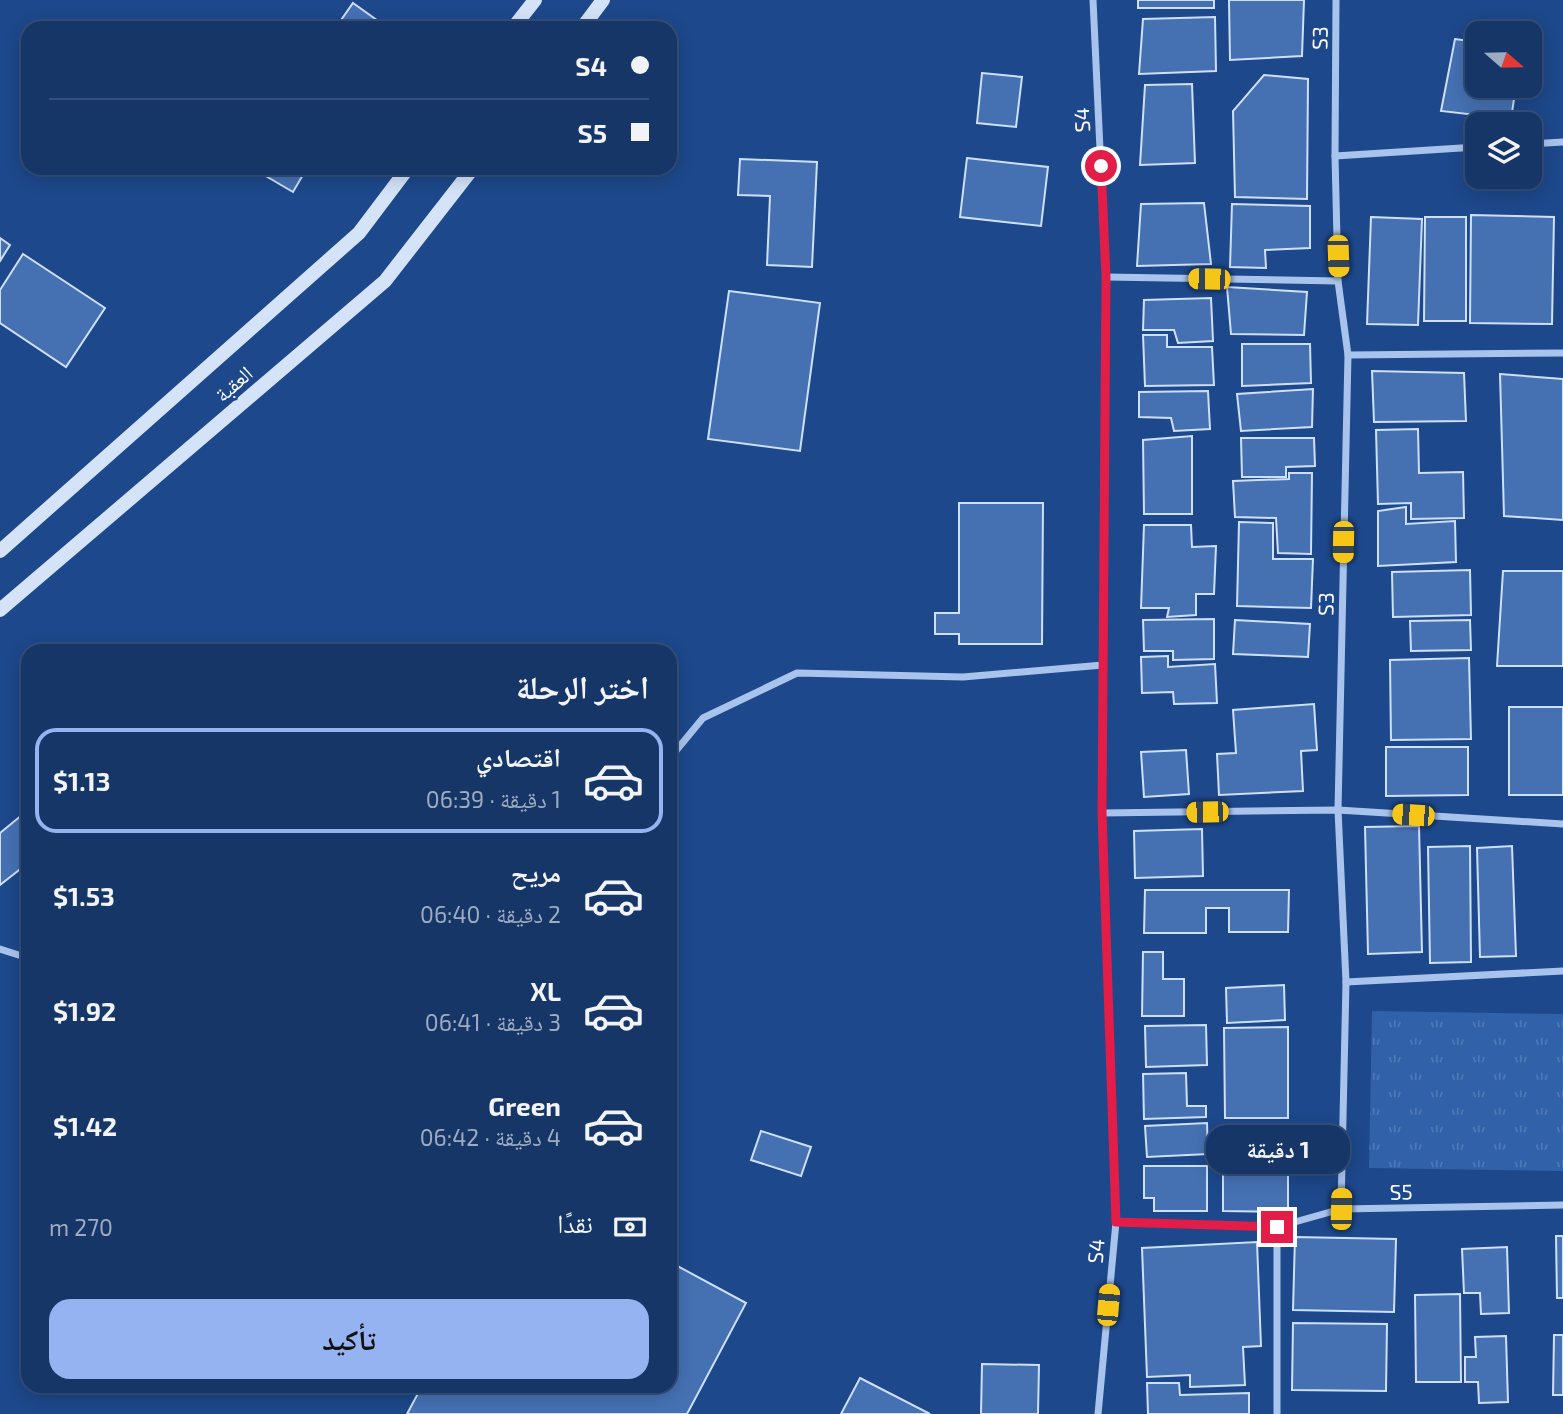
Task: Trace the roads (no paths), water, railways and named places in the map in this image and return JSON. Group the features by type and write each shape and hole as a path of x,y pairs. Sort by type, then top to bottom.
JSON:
{"main road":[{"path":"518,21 535,0"},
{"path":"587,21 603,0"},
{"name":"العقبة","path":"0,551 359,233 403,175"},
{"name":"العقبة","path":"0,610 385,281 468,175"}],"street":[{"name":"S4","path":"1093,0 1106,277 1102,813 1116,1222 1098,1414"},
{"name":"S3","path":"1336,0 1335,156 1338,281 1348,355 1338,810 1346,982 1341,1209"},
{"path":"1542,143 1563,142"},
{"path":"1335,156 1465,148"},
{"path":"1106,277 1338,281"},
{"path":"1348,355 1563,353"},
{"path":"677,750 703,718 797,673 963,677 1103,665"},
{"path":"1102,813 1338,810 1563,824"},
{"path":"0,949 21,956"},
{"path":"1346,982 1563,971"},
{"name":"S5","path":"1116,1222 1277,1227 1341,1209 1563,1205"},
{"path":"1277,1227 1277,1414"}]}
